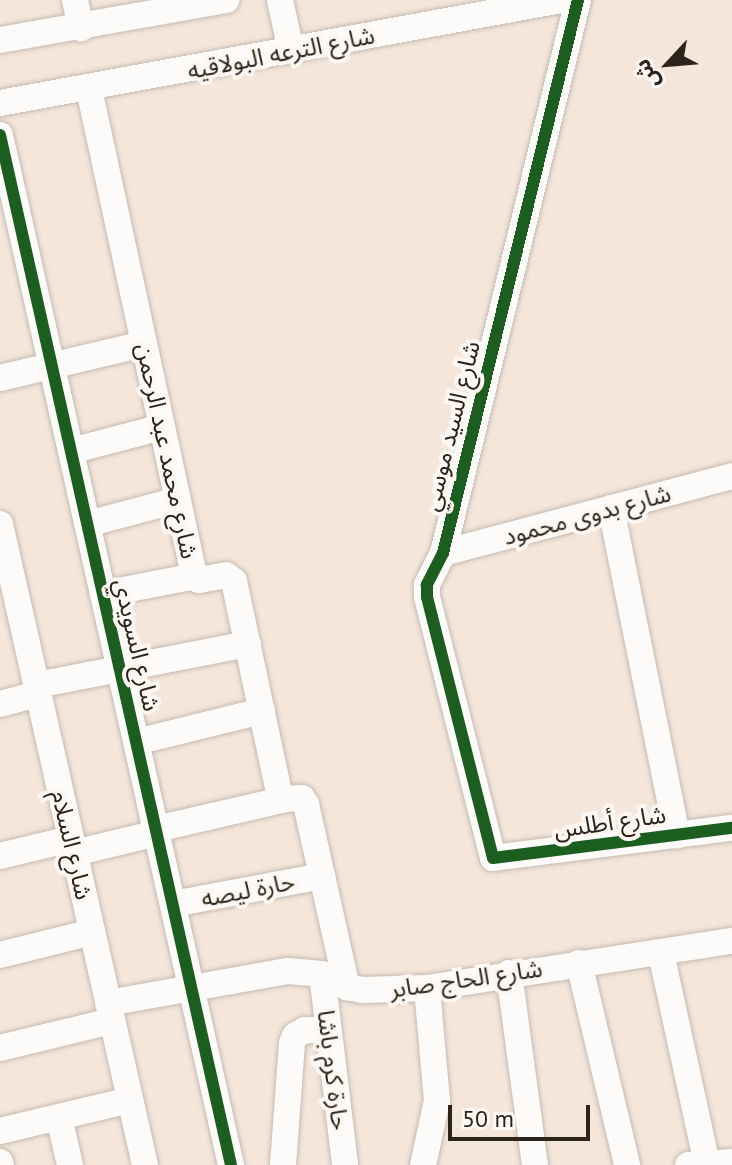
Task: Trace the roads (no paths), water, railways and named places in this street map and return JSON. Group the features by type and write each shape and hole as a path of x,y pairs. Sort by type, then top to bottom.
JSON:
{"street":[{"path":"75,0 81,28"},
{"path":"0,40 226,0"},
{"path":"280,0 291,51"},
{"name":"شارع الترعه البولاقيه","path":"0,103 561,0"},
{"name":"شارع السيد موسي","path":"493,858 427,597 427,585 443,553 578,0"},
{"name":"شارع محمد عبد الرحمن","path":"89,89 196,576 204,581 222,575 231,576 279,793 286,799 299,797 305,801 347,987"},
{"name":"شارع السويدي","path":"0,135 231,1165"},
{"path":"0,378 144,344"},
{"path":"71,451 162,427"},
{"name":"شارع بدوى محمود","path":"443,553 732,476"},
{"path":"87,524 178,500"},
{"path":"611,508 677,835"},
{"name":"شارع السلام","path":"0,524 9,609 37,689 145,1165"},
{"path":"103,594 196,576"},
{"path":"0,704 37,689 248,644"},
{"path":"136,742 262,711"},
{"path":"0,856 156,831 286,799"},
{"name":"شارع أطلس","path":"493,858 732,828"},
{"name":"حارة ليصه","path":"173,904 322,876"},
{"path":"0,955 92,932"},
{"name":"شارع الحاج صابر","path":"0,1048 191,986 288,971 322,974 347,987 380,992 427,988 732,941"},
{"path":"661,953 709,1163"},
{"path":"579,963 627,1165"},
{"path":"509,973 535,1165"},
{"name":"حارة كرم باشا","path":"322,974 345,1165"},
{"path":"423,1165 437,1101 427,988"},
{"path":"283,1165 292,1043 295,1036 305,1030 327,1030"},
{"path":"0,1131 130,1100"},
{"path":"59,1117 70,1165"}]}
